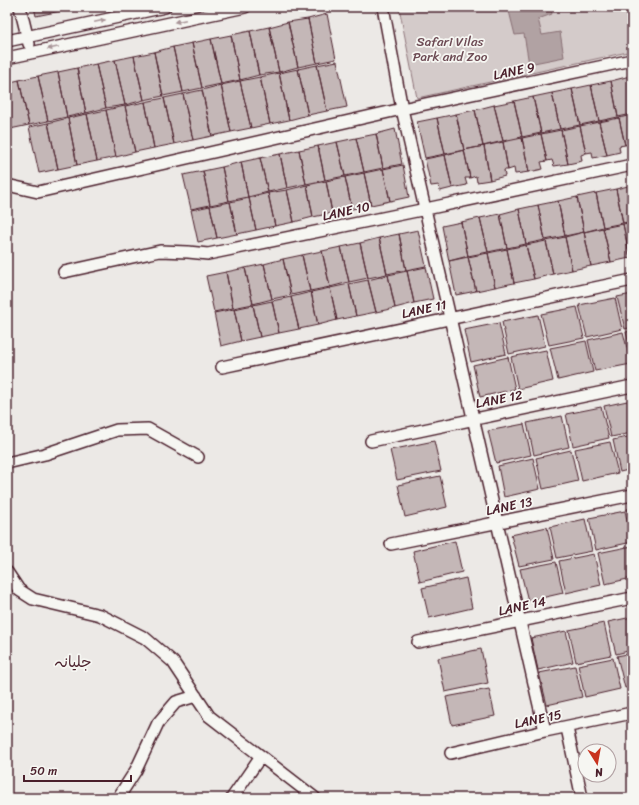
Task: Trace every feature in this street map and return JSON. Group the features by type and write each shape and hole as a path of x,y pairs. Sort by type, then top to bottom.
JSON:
{"street":[{"path":"20,7 31,52"},
{"path":"7,41 165,7"},
{"path":"7,58 245,7"},
{"path":"383,7 402,109 545,731"},
{"name":"LANE 9","path":"7,185 38,192 402,109 632,60"},
{"name":"LANE 10","path":"64,272 160,251 208,254 632,165"},
{"name":"LANE 11","path":"222,367 632,280"},
{"name":"LANE 12","path":"371,441 473,418 632,386"},
{"path":"7,463 45,454 117,430 148,429 198,457"},
{"name":"LANE 13","path":"392,544 632,495"},
{"path":"7,572 19,590 34,599 100,615 145,638 173,662 209,716 311,797"},
{"name":"LANE 14","path":"418,642 632,598"},
{"path":"118,798 136,770 158,723 176,702 196,696"},
{"name":"LANE 15","path":"451,753 632,713"},
{"path":"566,728 582,798"},
{"path":"232,798 261,756"}],"green space":[{"name":"Safari Vilas Park and Zoo","path":"399,7 632,7 632,51 417,98"}],"shaded area":[{"path":"508,7 550,7 552,14 538,19 542,35 560,32 564,57 529,64 524,34 515,35"}],"building":[{"path":"34,7 71,7 71,9 36,16"},
{"path":"327,14 336,59 317,63 308,19"},
{"path":"308,19 317,63 298,67 288,22"},
{"path":"288,22 298,67 279,72 269,27"},
{"path":"269,27 279,72 259,75 250,31"},
{"path":"250,31 259,75 240,80 231,35"},
{"path":"231,35 240,80 221,84 211,39"},
{"path":"211,39 221,84 202,88 192,43"},
{"path":"192,43 202,88 183,92 173,47"},
{"path":"173,47 183,92 163,96 154,52"},
{"path":"154,52 163,96 144,100 134,56"},
{"path":"134,56 144,100 125,105 115,60"},
{"path":"115,60 125,105 106,108 96,64"},
{"path":"337,61 347,107 327,111 317,65"},
{"path":"96,64 106,108 86,113 77,68"},
{"path":"317,65 327,111 308,115 298,69"},
{"path":"77,68 86,113 67,117 58,72"},
{"path":"298,69 308,115 289,120 279,73"},
{"path":"58,72 67,117 48,121 38,76"},
{"path":"279,73 289,120 270,124 260,77"},
{"path":"38,76 48,121 29,125 19,80"},
{"path":"630,76 632,86 632,114 618,117 611,81"},
{"path":"260,77 270,124 251,128 240,81"},
{"path":"19,80 29,125 10,129 7,117 7,83"},
{"path":"240,81 251,128 231,132 221,85"},
{"path":"611,81 618,117 599,121 591,85"},
{"path":"221,85 231,132 212,136 202,90"},
{"path":"591,85 599,121 580,125 572,89"},
{"path":"572,89 580,125 560,129 552,93"},
{"path":"202,90 212,136 193,140 183,94"},
{"path":"552,93 560,129 541,133 533,97"},
{"path":"183,94 193,140 174,144 164,98"},
{"path":"533,97 541,133 522,137 514,101"},
{"path":"164,98 174,144 154,148 145,102"},
{"path":"514,101 522,137 503,141 494,105"},
{"path":"145,102 154,148 135,152 125,106"},
{"path":"494,105 503,141 483,146 475,110"},
{"path":"125,106 135,152 116,157 106,110"},
{"path":"106,110 116,157 97,161 87,114"},
{"path":"475,110 483,146 464,150 456,114"},
{"path":"87,114 97,161 77,165 68,118"},
{"path":"456,114 464,150 445,154 437,118"},
{"path":"632,115 631,150 629,144 625,145 619,118"},
{"path":"68,118 77,165 58,169 48,123"},
{"path":"437,118 445,154 425,158 417,122"},
{"path":"619,118 625,145 619,146 620,152 607,155 599,122"},
{"path":"599,122 607,155 593,158 592,152 586,153 580,126"},
{"path":"48,123 58,169 39,173 29,127"},
{"path":"580,126 586,153 581,155 582,161 568,164 561,130"},
{"path":"395,129 402,164 383,168 376,134"},
{"path":"561,130 568,164 554,166 552,160 547,161 541,134"},
{"path":"376,134 383,168 364,172 356,138"},
{"path":"541,134 547,161 541,162 543,169 529,172 522,138"},
{"path":"356,138 364,172 345,176 337,142"},
{"path":"522,138 529,172 515,174 514,168 508,170 503,142"},
{"path":"337,142 345,176 325,180 318,146"},
{"path":"503,142 508,170 504,170 505,176 490,180 484,146"},
{"path":"318,146 325,180 306,184 299,150"},
{"path":"484,146 490,180 477,182 476,176 470,178 464,150"},
{"path":"299,150 306,184 287,188 280,154"},
{"path":"464,150 470,178 465,178 467,185 452,188 445,155"},
{"path":"280,154 287,188 268,192 260,158"},
{"path":"445,155 452,188 440,191 439,185 431,186 425,159"},
{"path":"260,158 268,192 248,197 241,162"},
{"path":"241,162 248,197 229,201 222,167"},
{"path":"403,165 409,197 390,201 383,169"},
{"path":"222,167 229,201 210,205 203,171"},
{"path":"383,169 390,201 371,205 364,173"},
{"path":"203,171 210,205 191,209 183,175"},
{"path":"364,173 371,205 352,209 345,177"},
{"path":"345,177 352,209 332,213 326,181"},
{"path":"326,181 332,213 313,217 307,185"},
{"path":"307,185 313,217 294,222 287,190"},
{"path":"632,185 632,221 623,223 616,189"},
{"path":"616,189 623,223 603,227 596,193"},
{"path":"287,190 294,222 275,226 268,193"},
{"path":"268,193 275,226 256,230 249,198"},
{"path":"596,193 603,227 584,232 577,197"},
{"path":"577,197 584,232 565,236 558,201"},
{"path":"249,198 256,230 237,234 230,202"},
{"path":"558,201 565,236 545,240 538,205"},
{"path":"230,202 237,234 217,238 210,206"},
{"path":"538,205 545,240 526,244 519,209"},
{"path":"210,206 217,238 198,242 191,210"},
{"path":"519,209 526,244 507,248 500,214"},
{"path":"500,214 507,248 488,252 480,218"},
{"path":"480,218 488,252 468,256 461,222"},
{"path":"461,222 468,256 449,261 442,226"},
{"path":"632,222 632,257 630,258 623,224"},
{"path":"623,224 630,258 611,262 603,228"},
{"path":"603,228 611,262 591,266 584,232"},
{"path":"418,230 426,266 406,270 399,234"},
{"path":"584,232 591,266 572,270 565,237"},
{"path":"399,234 406,270 387,274 379,238"},
{"path":"565,237 572,270 553,274 546,241"},
{"path":"379,238 387,274 368,278 360,243"},
{"path":"546,241 553,274 534,279 526,245"},
{"path":"360,243 368,278 349,282 341,247"},
{"path":"526,245 534,279 514,283 507,249"},
{"path":"341,247 349,282 330,287 322,251"},
{"path":"507,249 514,283 495,287 488,253"},
{"path":"322,251 330,287 310,291 302,255"},
{"path":"488,253 495,287 476,291 468,257"},
{"path":"302,255 310,291 291,295 283,259"},
{"path":"468,257 476,291 456,295 449,261"},
{"path":"283,259 291,295 272,299 264,264"},
{"path":"264,264 272,299 253,304 245,268"},
{"path":"426,267 433,299 414,303 407,271"},
{"path":"245,268 253,304 233,308 226,272"},
{"path":"407,271 414,303 395,308 388,275"},
{"path":"226,272 233,308 214,312 206,276"},
{"path":"388,275 395,308 376,312 368,280"},
{"path":"368,280 376,312 356,316 349,284"},
{"path":"349,284 356,316 337,320 330,288"},
{"path":"330,288 337,320 318,325 311,292"},
{"path":"311,292 318,325 299,329 291,297"},
{"path":"632,294 632,327 625,329 617,297"},
{"path":"291,297 299,329 279,333 272,301"},
{"path":"615,298 622,329 587,337 579,305"},
{"path":"272,301 279,333 260,337 253,305"},
{"path":"253,305 260,337 241,341 234,309"},
{"path":"577,307 584,338 549,345 541,314"},
{"path":"234,309 241,341 221,346 214,313"},
{"path":"538,315 545,346 509,354 502,322"},
{"path":"499,323 506,354 471,362 464,330"},
{"path":"632,331 632,357 626,332"},
{"path":"623,332 631,364 595,371 588,340"},
{"path":"586,341 593,372 558,380 550,348"},
{"path":"546,350 553,381 518,389 511,357"},
{"path":"508,357 515,389 480,397 473,365"},
{"path":"632,400 632,433 611,437 604,406"},
{"path":"601,407 609,438 573,446 566,414"},
{"path":"562,416 569,447 534,455 527,423"},
{"path":"524,424 531,455 496,463 488,431"},
{"path":"632,436 632,469 620,472 613,440"},
{"path":"434,441 441,471 397,480 390,450"},
{"path":"610,442 618,473 582,481 575,449"},
{"path":"571,450 578,481 543,489 536,458"},
{"path":"533,458 540,489 504,497 498,466"},
{"path":"440,476 447,507 405,517 398,485"},
{"path":"632,508 632,532 627,509"},
{"path":"625,511 632,542 596,550 589,518"},
{"path":"585,519 592,551 557,558 550,527"},
{"path":"547,527 554,559 519,566 511,535"},
{"path":"455,541 462,572 420,582 413,551"},
{"path":"632,546 632,578 605,584 598,553"},
{"path":"594,554 601,585 566,593 559,561"},
{"path":"556,562 563,593 528,601 520,569"},
{"path":"466,578 472,608 429,618 422,588"},
{"path":"632,617 632,650 616,654 608,622"},
{"path":"604,623 611,655 576,662 569,630"},
{"path":"566,631 573,662 538,670 531,638"},
{"path":"481,649 488,683 445,692 438,658"},
{"path":"632,653 632,686 625,688 617,656"},
{"path":"613,658 620,689 585,697 578,665"},
{"path":"575,666 582,697 547,705 539,673"},
{"path":"489,689 495,716 452,725 446,697"}],"district":[{"name":"جلیانہ","path":"73,662"}]}
